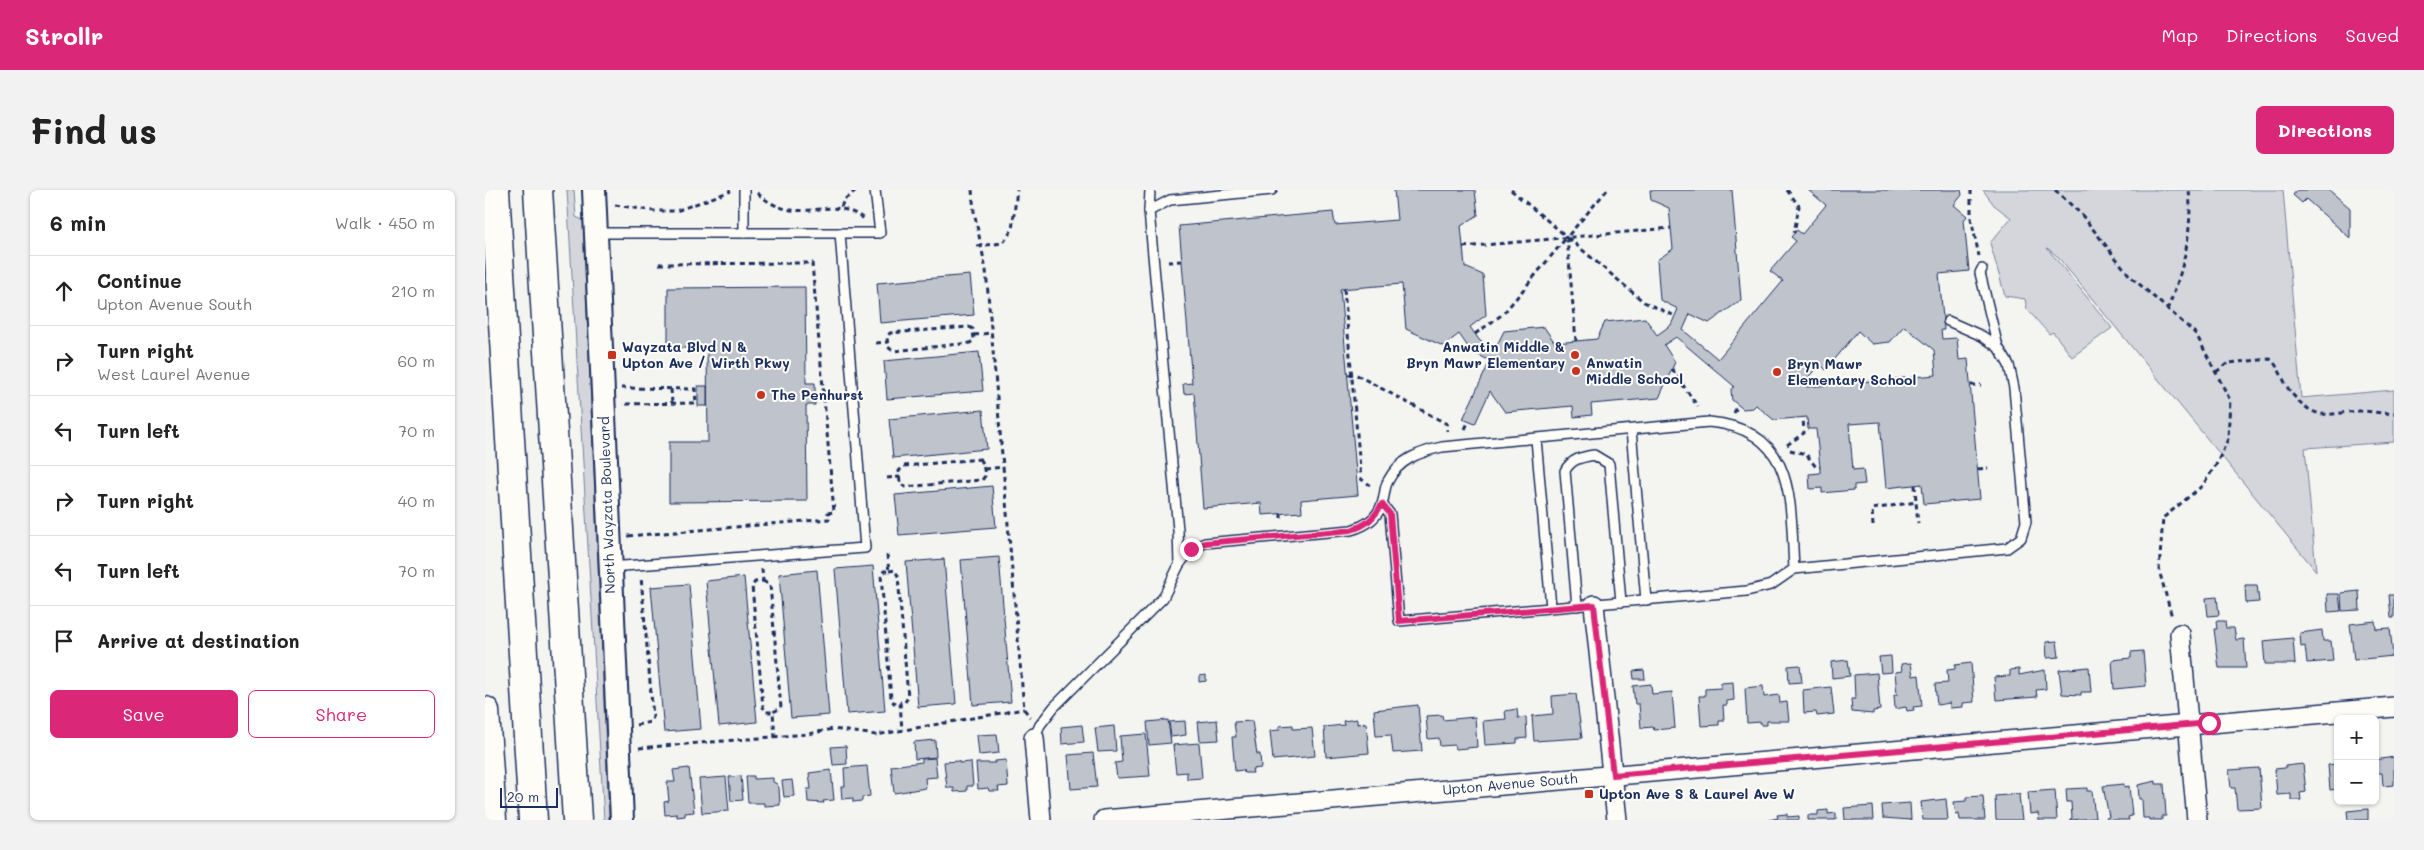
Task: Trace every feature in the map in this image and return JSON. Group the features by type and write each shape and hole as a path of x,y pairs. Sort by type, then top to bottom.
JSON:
{"highway":[{"path":"495,190 533,820"},
{"path":"538,190 577,820"},
{"path":"485,711 492,820"}],"street":[{"name":"North Wayzata Boulevard","path":"601,196 596,233 622,820"},
{"path":"1585,605 1613,775 1617,820"},
{"path":"2180,634 2197,820"},
{"name":"Upton Avenue South","path":"1104,820 2394,707"},
{"path":"1034,738 1041,820"}],"lane":[{"path":"744,190 744,233"},
{"path":"596,233 880,234 875,190"},
{"path":"1150,190 1149,211 1179,565"},
{"path":"1149,211 1170,200 1273,190"},
{"path":"610,567 865,548 839,233"},
{"path":"1382,504 1390,514 1399,621 1747,591 1771,585 1794,569 2007,548 2021,538 2025,522 2014,388 2009,365 1998,347 1980,273 1982,269"},
{"path":"1948,320 1982,336 1998,347"},
{"path":"1034,738 1040,725 1054,706 1163,598 1179,565 1191,549 1205,543 1365,526 1376,515 1382,504 1388,481 1398,467 1409,458 1424,451 1442,447 1709,422 1742,428 1765,443 1782,468 1788,483 1794,569"},
{"path":"1631,430 1646,600"},
{"path":"1536,438 1551,607"},
{"path":"1585,605 1565,471 1569,464 1577,459 1595,455 1609,464 1621,602"}],"path":[{"path":"601,196 631,209 676,211 694,206 731,190"},
{"path":"757,190 757,193 771,204 785,210 802,212 841,207 854,211 880,234"},
{"path":"841,207 844,200 856,190"},
{"path":"972,190 973,211 982,245 991,334 1024,709 1031,718"},
{"path":"977,246 1003,244 1012,230 1017,190"},
{"path":"1511,190 1644,302 1675,316"},
{"path":"1475,334 1503,314 1607,190"},
{"path":"1787,190 1799,206 1794,233"},
{"path":"1971,190 1971,218 1982,269"},
{"path":"2055,190 2081,214 2130,276 2196,334 2230,400 2228,439 2216,465 2202,486 2163,518 2159,570 2173,621 2180,634"},
{"path":"2167,310 2178,286 2187,247 2189,190"},
{"path":"1463,247 1671,228"},
{"path":"1567,237 1576,341"},
{"path":"1168,262 1182,260"},
{"path":"622,537 829,520 828,513 834,512 812,263 658,264"},
{"path":"1344,289 1350,375 1361,479 1370,485"},
{"path":"969,326 973,329 974,335 974,340 970,343 893,350 888,347 887,342 887,337 890,333 969,326"},
{"path":"974,335 991,334"},
{"path":"876,343 887,342"},
{"path":"2216,372 2228,363 2270,359 2277,365 2281,376 2293,395 2314,412 2326,416 2361,411 2378,414 2394,413"},
{"path":"1672,369 1698,408"},
{"path":"1350,375 1355,374 1447,424 1447,431"},
{"path":"1971,386 1981,385"},
{"path":"616,388 695,389 697,395 696,403 617,404"},
{"path":"671,388 672,403"},
{"path":"1735,413 1738,405"},
{"path":"1787,445 1804,433 1803,418"},
{"path":"1465,429 1469,421"},
{"path":"1790,450 1806,454 1816,467 1820,467"},
{"path":"979,460 985,469 985,476 982,480 905,487 901,483 899,471 904,466 979,460"},
{"path":"985,469 1003,467"},
{"path":"1978,469 1988,468"},
{"path":"887,478 900,477"},
{"path":"1915,485 1918,523"},
{"path":"1873,526 1872,509 1916,502"},
{"path":"1281,514 1281,520"},
{"path":"887,555 889,571"},
{"path":"762,566 763,581"},
{"path":"895,570 898,576 908,697 905,702 894,703 891,699 881,575 884,571 889,571 895,570"},
{"path":"633,726 651,722 653,717 641,576"},
{"path":"763,581 770,584 781,708 773,712 766,712 763,707 752,586 755,582 763,581"},
{"path":"900,702 902,731"},
{"path":"636,748 775,737 833,729 876,735 1024,709"},
{"path":"773,712 775,737"}],"shaded area":[{"path":"567,190 574,190 576,217 583,220 609,820 604,820"},
{"path":"1983,190 2283,190 2301,398 2394,390 2394,442 2305,448 2316,571 2057,256 2047,248 2112,328 2072,357 2053,332 2049,334 2027,309 2025,299 2005,296 1990,243 2011,218 1994,205"}],"building":[{"name":"Anwatin Middle & Bryn Mawr Elementary","path":"1394,190 1475,190 1478,215 1461,226 1465,267 1483,275 1486,315 1470,327 1480,341 1495,349 1504,331 1544,327 1555,343 1597,339 1605,322 1645,318 1657,335 1671,325 1678,309 1660,300 1657,260 1673,249 1669,208 1651,200 1650,190 1732,190 1741,300 1709,323 1690,314 1683,330 1718,359 1783,281 1770,271 1796,241 1791,237 1797,230 1802,234 1826,205 1808,190 1961,190 1962,195 1954,205 1967,216 1964,220 1969,271 1939,274 1944,330 1941,330 1942,339 1957,338 1959,360 1968,359 1980,499 1924,504 1922,484 1886,488 1880,422 1849,424 1853,470 1863,469 1865,484 1854,485 1854,490 1822,493 1822,488 1810,489 1809,474 1820,473 1820,467 1816,429 1808,429 1807,417 1774,420 1756,405 1753,408 1743,409 1732,400 1731,390 1734,386 1676,337 1664,345 1675,362 1659,398 1591,404 1592,415 1574,417 1573,406 1505,412 1490,391 1475,424 1463,419 1490,361 1471,351 1459,334 1443,346 1406,329 1402,284 1340,289 1358,495 1301,500 1302,512 1262,515 1261,503 1203,508 1194,393 1184,394 1183,384 1192,383 1179,226 1333,212 1335,225 1397,220","holes":["1904,326 1934,350 1936,375 1807,387 1802,384 1820,364 1826,370 1858,331 1872,344 1890,342"]},
{"path":"2297,190 2329,190 2350,208 2350,238 2306,199 2302,203 2293,195"},
{"path":"970,275 974,315 880,323 877,283"},
{"name":"The Penhurst","path":"805,287 806,383 815,383 815,405 806,405 807,501 669,502 669,442 708,442 707,348 668,348 668,288"},
{"path":"979,352 983,391 887,399 884,361"},
{"path":"698,386 707,386 707,406 698,406"},
{"path":"983,410 987,449 893,458 889,419"},
{"path":"992,486 996,527 899,535 895,495"},
{"path":"999,557 1011,702 973,705 961,560"},
{"path":"944,559 956,704 918,707 906,562"},
{"path":"873,566 885,711 847,714 835,569"},
{"path":"817,570 829,715 791,718 779,574"},
{"path":"744,577 757,722 719,726 706,581"},
{"path":"689,584 701,729 664,732 651,587"},
{"path":"2245,585 2257,585 2259,602 2246,603"},
{"path":"2359,591 2360,610 2342,611 2341,593"},
{"path":"2327,594 2339,594 2341,611 2328,612"},
{"path":"2389,595 2394,595 2394,618 2391,618"},
{"path":"2217,597 2219,615 2208,616 2206,598"},
{"path":"2216,621 2225,621 2226,628 2234,628 2236,640 2244,639 2246,668 2219,668 2214,629 2217,629"},
{"path":"2375,621 2376,629 2390,628 2393,656 2354,660 2350,624"},
{"path":"2322,630 2323,641 2331,641 2333,661 2307,663 2305,646 2301,647 2300,633"},
{"path":"2293,638 2295,664 2265,664 2263,641"},
{"path":"2057,641 2059,657 2047,658 2046,642"},
{"path":"2143,651 2146,686 2114,689 2112,660 2131,658 2131,652"},
{"path":"1891,656 1892,672 1881,673 1879,657"},
{"path":"1848,660 1850,676 1832,678 1831,662"},
{"path":"1911,663 1913,676 1919,675 1922,706 1913,707 1914,710 1907,711 1906,707 1895,709 1894,695 1897,695 1895,672 1902,671 1901,664"},
{"path":"1971,663 1974,702 1963,703 1963,707 1950,708 1950,703 1937,705 1935,684 1948,683 1947,670 1955,669 1955,665"},
{"path":"1800,665 1802,682 1789,683 1788,666"},
{"path":"2089,667 2091,692 2081,692 2081,695 2062,694 2059,670"},
{"path":"2019,669 2019,675 2045,670 2046,689 2036,690 2037,697 1996,700 1994,677 2010,676 2010,670"},
{"path":"1644,670 1645,679 1634,679 1633,671"},
{"path":"1877,673 1880,710 1873,711 1873,714 1852,712 1851,699 1855,699 1854,675"},
{"path":"1206,675 1206,681 1199,682 1199,676"},
{"path":"1733,682 1734,700 1727,701 1727,705 1723,705 1724,721 1719,721 1719,725 1701,726 1699,696 1705,696 1705,689 1721,688 1721,683"},
{"path":"1651,684 1652,694 1672,692 1675,728 1654,730 1653,727 1641,728 1639,704 1635,704 1633,686"},
{"path":"1763,686 1764,697 1779,695 1780,703 1787,702 1789,721 1767,721 1767,725 1761,725 1761,722 1747,723 1745,688"},
{"path":"1831,687 1834,714 1817,716 1816,712 1804,713 1803,690"},
{"path":"1576,694 1582,738 1534,741 1532,716 1553,714 1552,696"},
{"path":"1418,705 1422,751 1393,753 1391,735 1376,736 1374,710"},
{"path":"1517,709 1518,718 1526,717 1527,738 1517,739 1517,743 1485,745 1483,721 1506,719 1505,711"},
{"path":"1442,715 1443,720 1475,717 1477,747 1456,749 1455,745 1440,746 1439,738 1428,739 1426,716"},
{"path":"1357,719 1357,724 1366,723 1369,753 1326,757 1324,727 1344,725 1343,721"},
{"path":"1168,720 1171,743 1149,745 1147,722"},
{"path":"1217,720 1219,740 1200,741 1198,722"},
{"path":"1185,721 1186,735 1171,737 1169,722"},
{"path":"1252,721 1257,754 1260,754 1261,768 1252,769 1253,773 1244,773 1243,770 1235,771 1232,737 1236,737 1234,722"},
{"path":"1082,725 1084,742 1062,744 1061,727"},
{"path":"1293,725 1293,729 1312,728 1315,756 1273,760 1270,731 1279,730 1279,726"},
{"path":"1114,726 1116,751 1098,752 1095,728"},
{"path":"997,734 999,753 979,755 977,735"},
{"path":"1146,734 1150,776 1117,778 1115,763 1122,762 1120,736"},
{"path":"935,740 936,757 915,759 914,742"},
{"path":"1199,743 1202,778 1187,779 1187,772 1176,773 1173,745"},
{"path":"846,746 847,764 833,765 831,747"},
{"path":"1093,753 1097,787 1071,789 1068,755"},
{"path":"2394,757 2394,785 2383,786 2382,773 2379,773 2379,759"},
{"path":"935,758 937,777 925,778 926,788 894,793 891,766 922,762 922,759"},
{"path":"1006,760 1008,786 998,787 999,791 989,791 988,788 978,789 976,763 995,763 995,761"},
{"path":"959,761 959,763 971,762 973,786 967,786 967,791 954,792 954,788 947,788 944,762"},
{"path":"2303,764 2306,792 2300,793 2301,800 2291,800 2291,794 2277,795 2275,769"},
{"path":"2334,764 2334,789 2330,790 2328,765"},
{"path":"867,766 870,796 862,797 862,801 853,802 853,798 842,799 841,787 845,786 844,768"},
{"path":"689,768 694,812 685,813 685,816 677,817 677,814 665,815 664,802 669,801 667,782 675,782 673,770"},
{"path":"2259,768 2262,808 2237,809 2235,788 2231,788 2229,770"},
{"path":"831,770 834,800 823,801 824,803 808,802 807,789 811,789 809,773"},
{"path":"741,776 743,800 731,801 729,777"},
{"path":"746,776 754,776 754,779 773,778 773,782 779,788 780,805 764,806 764,803 748,803"},
{"path":"726,777 729,811 702,813 699,779"},
{"path":"792,780 794,796 784,797 782,781"},
{"path":"2156,781 2156,784 2164,784 2166,816 2162,816 2162,820 2149,820 2149,818 2143,818 2142,799 2139,799 2138,785"},
{"path":"2124,784 2124,787 2129,786 2132,816 2128,817 2129,820 2106,820 2109,817 2103,786"},
{"path":"2087,788 2087,791 2092,791 2095,818 2069,820 2072,818 2071,802 2067,802 2066,789"},
{"path":"2055,790 2057,820 2039,820 2038,813 2030,814 2028,792"},
{"path":"2020,794 2022,820 1996,820 1995,796"},
{"path":"1983,796 1985,820 1960,820 1959,814 1956,815 1954,802 1966,801 1966,797"},
{"path":"1946,799 1948,820 1923,820 1921,802"},
{"path":"1910,803 1911,820 1883,818 1882,805"},
{"path":"1873,806 1874,820 1845,820 1844,808"},
{"path":"2368,809 2368,820 2348,820 2347,811"},
{"path":"1828,810 1828,814 1836,813 1836,820 1808,820 1808,815 1818,815 1818,811"},
{"path":"1787,814 1787,817 1799,816 1799,820 1769,820 1778,818 1777,815"}],"place":[{"name":"Wayzata Blvd N & Upton Ave / Wirth Pkwy","path":"612,355"},
{"name":"Anwatin Middle & Bryn Mawr Elementary","path":"1575,355"},
{"name":"Anwatin Middle School","path":"1576,371"},
{"name":"Bryn Mawr Elementary School","path":"1777,372"},
{"name":"The Penhurst","path":"761,395"},
{"name":"Upton Ave S & Laurel Ave W","path":"1589,794"}],"route":[{"path":"1191,549 1205,543 1351,530 1365,526 1376,515 1382,504 1390,514 1399,621 1551,607 1594,605 1613,775 2209,723"}]}
